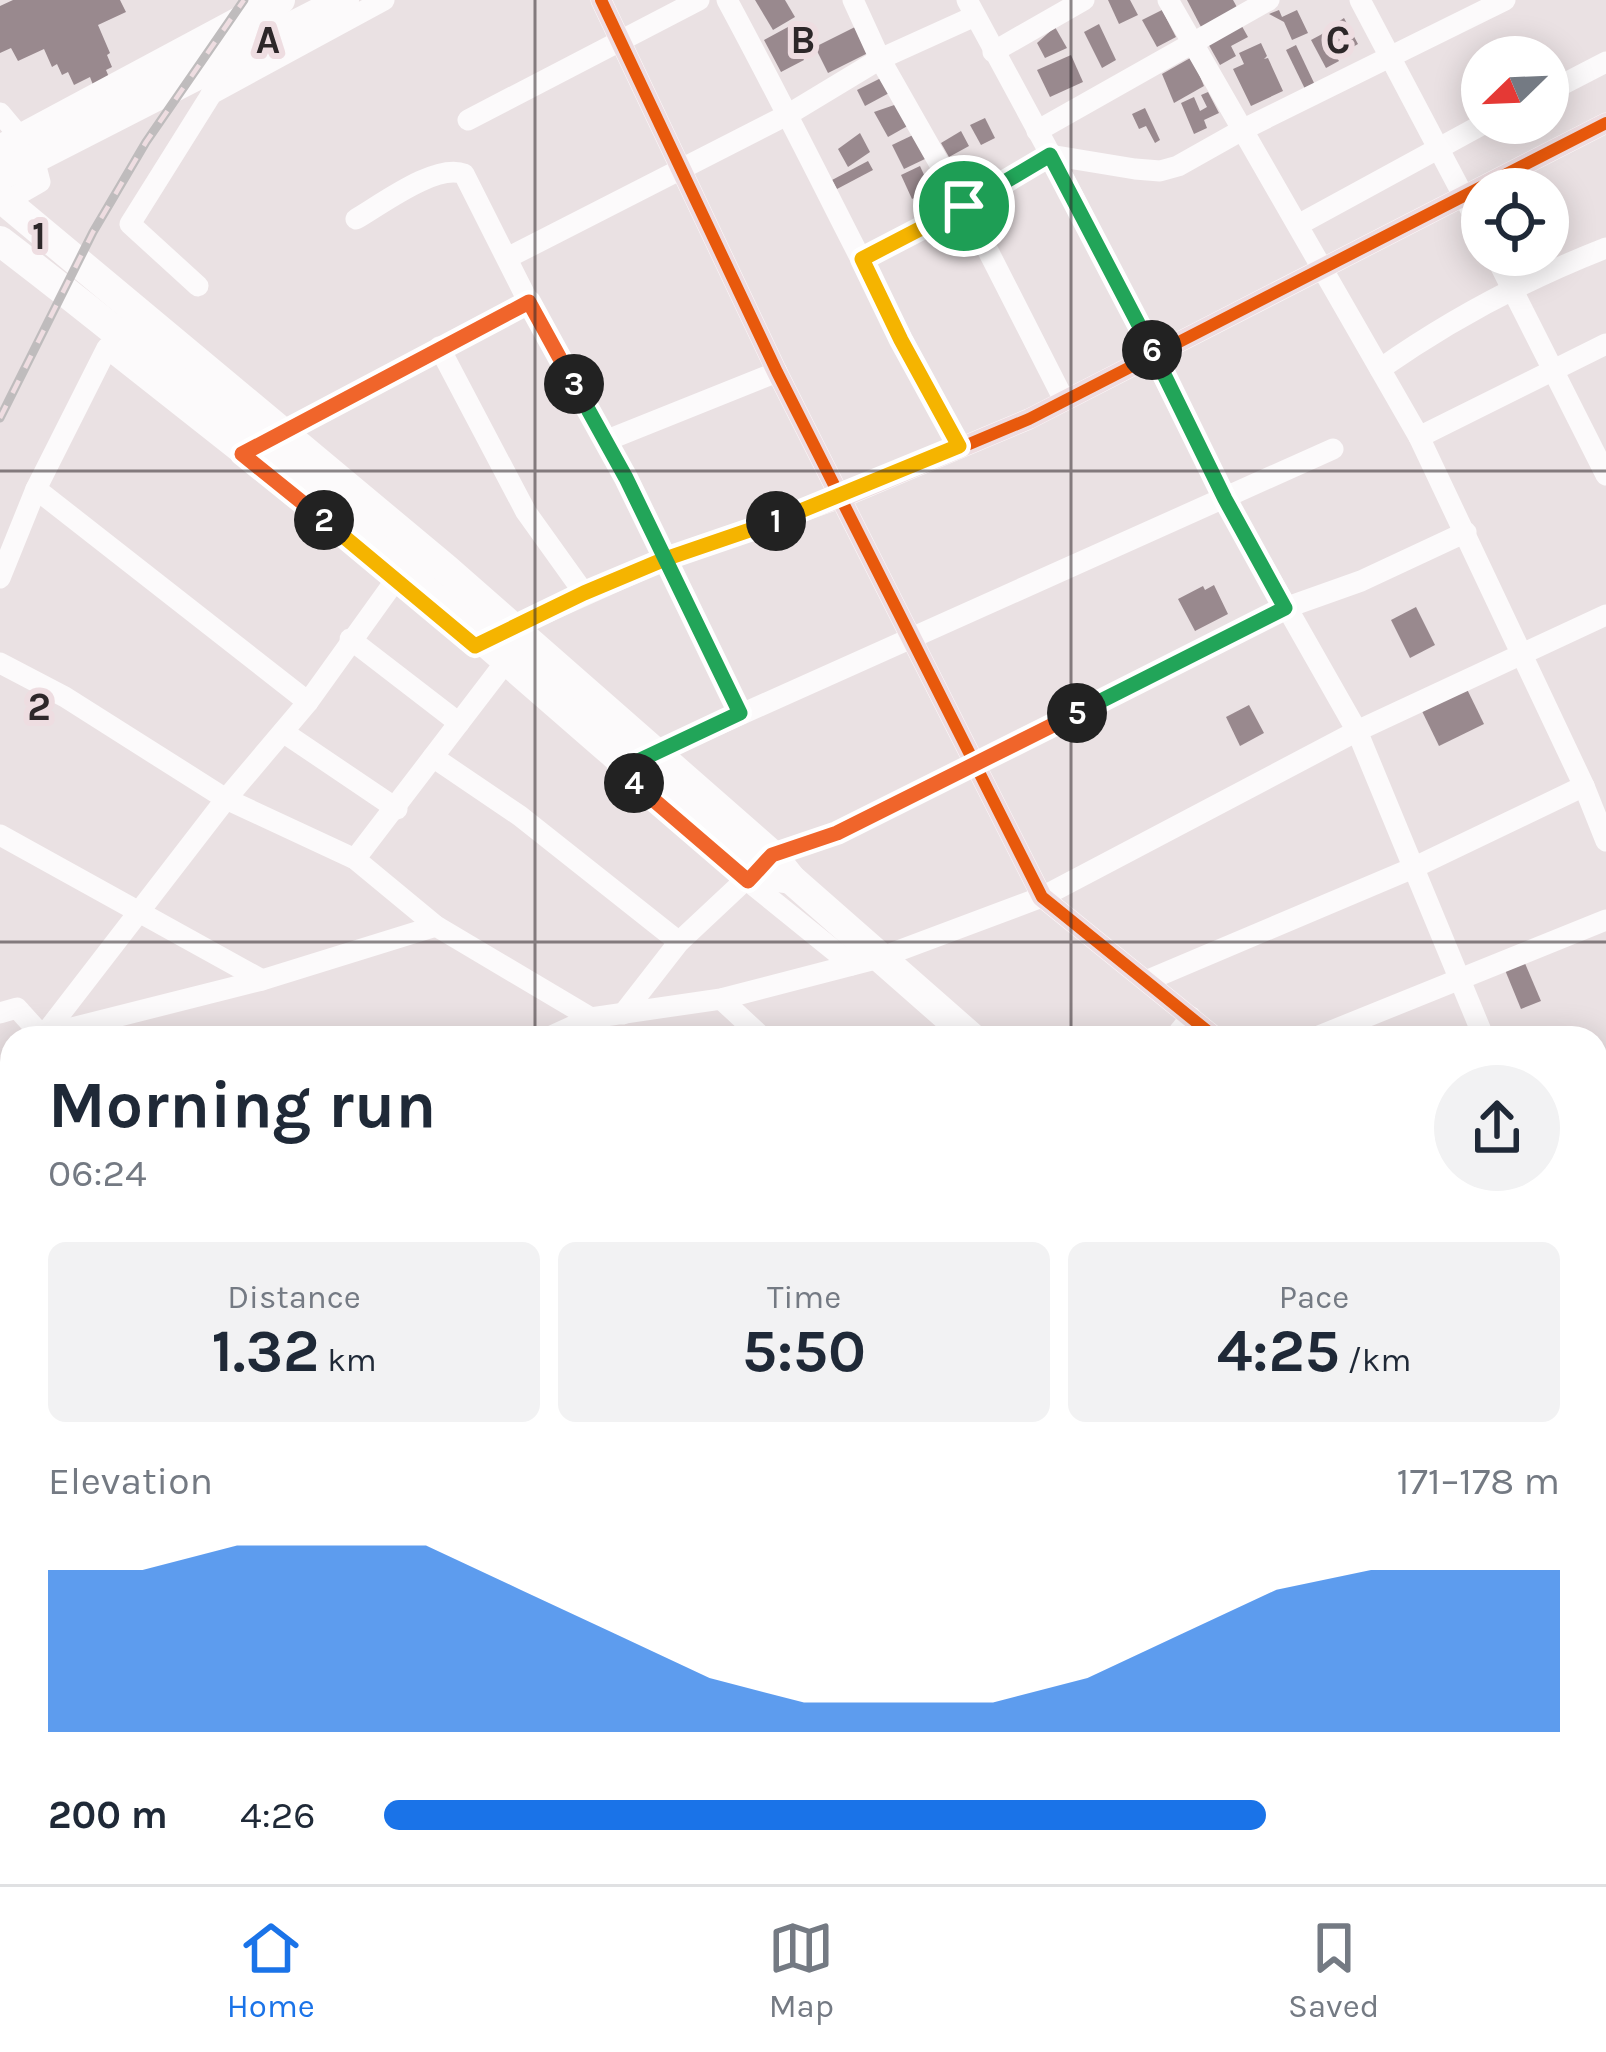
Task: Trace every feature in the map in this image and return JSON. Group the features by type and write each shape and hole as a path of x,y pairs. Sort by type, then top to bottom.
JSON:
{"main road":[{"path":"2,130 277,0"},
{"path":"0,176 344,0"},
{"path":"0,201 446,569 865,962 955,1026"},
{"path":"0,241 92,311 759,865"}],"street":[{"path":"198,286 130,224 207,96 277,0"},
{"path":"207,96 384,0"},
{"path":"601,0 777,372 1042,897 1202,1026"},
{"path":"468,120 699,0"},
{"path":"727,0 959,446"},
{"path":"853,0 880,59 964,206 1064,400"},
{"path":"993,52 1084,0"},
{"path":"1168,0 1419,437 1585,786 1606,841"},
{"path":"1037,131 1269,0"},
{"path":"1360,0 1461,190"},
{"path":"862,259 1050,155 1160,171 1178,166 1505,0"},
{"path":"507,258 789,114 971,8 1154,353 1225,499 1357,731 1479,1026"},
{"path":"1569,81 1606,62"},
{"path":"1518,168 1606,123"},
{"path":"0,201 40,182 32,151 2,130"},
{"path":"1298,225 1461,135"},
{"path":"356,219 432,176 455,170 470,182 740,713"},
{"path":"475,646 665,559 842,497 1029,419 1461,197"},
{"path":"1380,369 1447,322 1529,278 1606,248"},
{"path":"1506,276 1552,369 1596,430 1606,476"},
{"path":"242,454 529,302"},
{"path":"1419,437 1606,344"},
{"path":"0,578 36,489 107,347 397,578 619,770 759,865 865,962"},
{"path":"439,347 526,512 584,593"},
{"path":"605,441 777,372"},
{"path":"619,770 1333,449"},
{"path":"36,489 308,702"},
{"path":"623,1013 679,942 759,865 837,833 1285,608 1361,581 1466,532"},
{"path":"52,1026 226,799 308,702 397,578"},
{"path":"574,1026 591,1018 721,998 865,962 1042,897 1357,731 1606,615"},
{"path":"350,639 459,723"},
{"path":"0,663 226,799 355,859 436,926 591,1018"},
{"path":"355,859 501,668"},
{"path":"283,732 395,808"},
{"path":"433,758 520,816 679,942"},
{"path":"1146,981 1413,868 1585,786"},
{"path":"0,835 262,980"},
{"path":"1344,1026 1606,920"},
{"path":"83,1026 262,980 436,926"},
{"path":"721,998 750,1026"},
{"path":"6,1007 31,1026"},
{"path":"1184,1026 1191,1017"}],"building":[{"path":"13,0 120,0 126,12 98,25 110,53 109,77 93,85 90,77 74,85 68,72 62,75 57,64 52,67 44,49 18,61 11,48 0,53 0,6"},
{"path":"755,0 785,0 795,17 773,30"},
{"path":"1108,0 1130,0 1138,15 1119,24"},
{"path":"1187,0 1233,0 1238,9 1201,27"},
{"path":"1162,10 1176,37 1157,47 1142,20"},
{"path":"1279,10 1282,17 1297,10 1308,33 1292,40 1284,22 1269,14"},
{"path":"1344,18 1358,44 1339,55 1326,30"},
{"path":"799,21 807,37 795,43 804,60 781,72 764,40"},
{"path":"1239,21 1248,37 1231,46 1236,56 1220,65 1206,40"},
{"path":"1099,24 1116,60 1102,68 1084,32"},
{"path":"855,27 868,53 828,73 815,47"},
{"path":"1055,27 1067,48 1045,58 1037,43"},
{"path":"1324,33 1339,61 1326,68 1311,40"},
{"path":"1261,43 1264,59 1268,58 1283,91 1251,106 1233,69 1244,64 1239,53"},
{"path":"1296,45 1315,85 1305,89 1286,50"},
{"path":"1071,55 1083,82 1050,97 1037,70"},
{"path":"1192,57 1204,86 1174,103 1162,74"},
{"path":"883,77 891,92 865,106 857,90"},
{"path":"1208,92 1219,113 1204,120 1207,128 1194,134 1181,103 1194,97 1200,111 1207,107 1201,95"},
{"path":"900,103 911,124 888,137 874,112"},
{"path":"1145,108 1160,140 1155,143 1146,126 1139,129 1132,114"},
{"path":"985,118 995,138 981,145 970,125"},
{"path":"961,131 969,146 949,157 941,143"},
{"path":"860,133 870,152 848,167 838,149"},
{"path":"915,134 927,158 904,169 892,145"},
{"path":"868,161 873,170 837,189 832,180"},
{"path":"920,166 931,190 912,199 901,175"},
{"path":"1214,585 1228,614 1195,631 1178,599"},
{"path":"1416,607 1435,645 1410,658 1391,620"},
{"path":"1464,683 1484,724 1439,746 1419,705"},
{"path":"1249,705 1264,733 1240,746 1226,717"},
{"path":"1524,961 1541,1001 1521,1009 1505,970"}],"railway":[{"path":"0,418 93,232 146,142 244,0"}],"cycle path":[{"path":"601,0 777,372 1042,897 1201,1026"},
{"path":"475,646 666,559 843,497 1029,419 1606,123"}],"route":[{"path":"964,206 862,259 959,446 842,497 665,559 475,646 242,454 529,302 626,478 665,559 712,651 740,713 619,770 748,881 772,855 837,833 1285,608 1050,155 964,206"}]}
